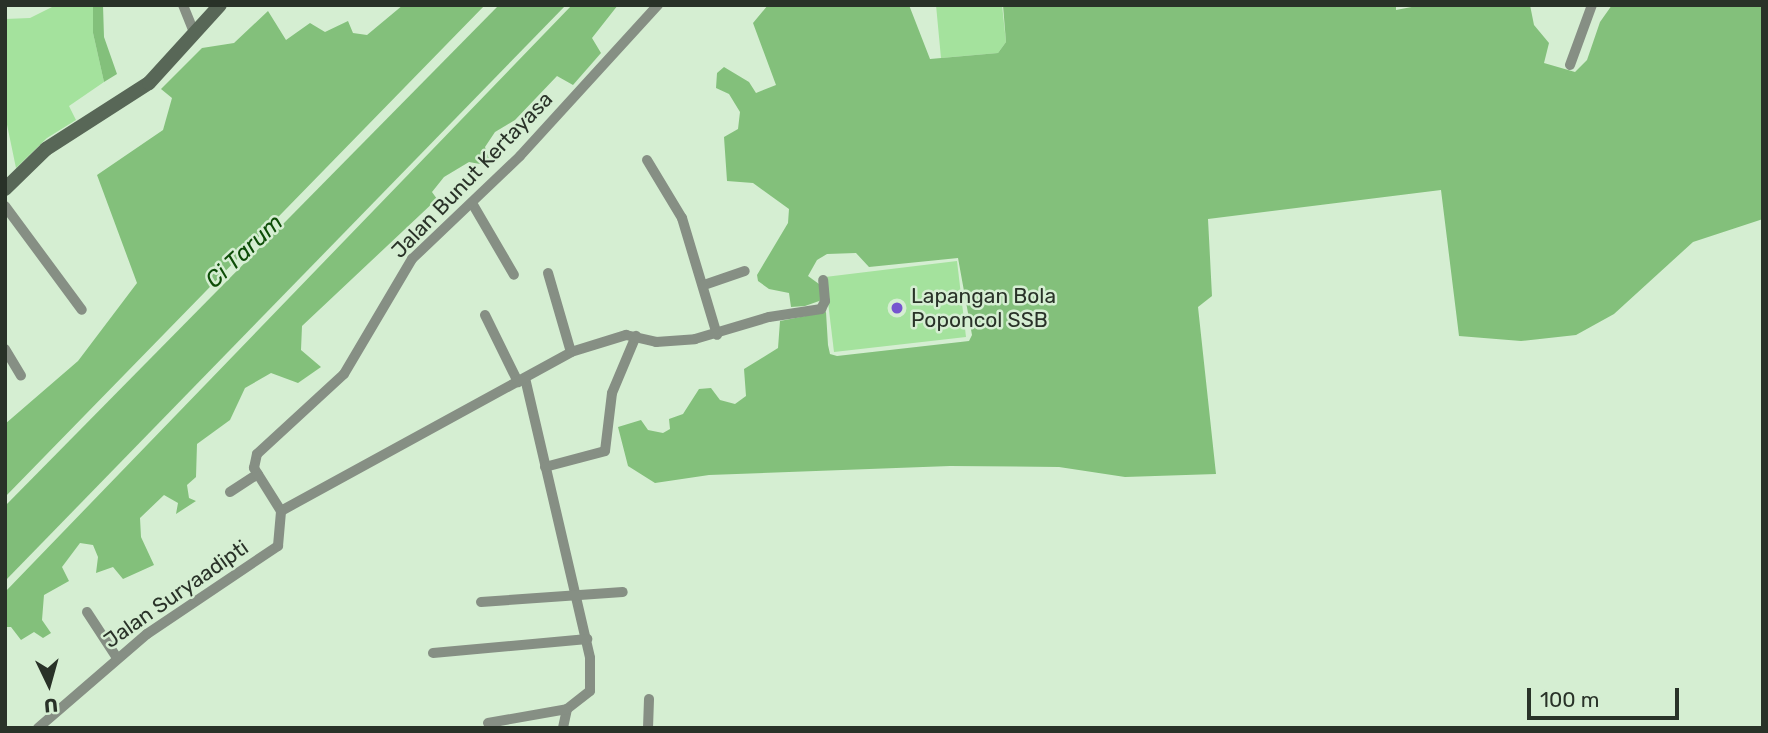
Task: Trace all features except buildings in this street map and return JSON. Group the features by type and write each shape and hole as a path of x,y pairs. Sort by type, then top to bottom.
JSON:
{"street":[{"path":"183,5 194,33"},
{"path":"5,189 46,149 149,83 220,5"},
{"name":"Jalan Bunut Kertayasa","path":"258,474 257,454 337,382 374,328 404,270 658,5"},
{"path":"1570,65 1592,5"},
{"path":"647,160 682,218 717,335"},
{"path":"471,203 514,275"},
{"path":"5,206 82,310"},
{"path":"704,285 745,271"},
{"path":"548,273 570,352"},
{"path":"230,492 258,474 281,510 522,380 533,369 570,352 612,338 636,336 671,342 717,335 760,320 821,309 825,301 823,280"},
{"path":"485,315 522,380 577,593 587,639 590,691 567,709 488,723"},
{"path":"545,467 605,451 612,393 636,336"},
{"path":"5,349 21,376"},
{"name":"Jalan Suryaadipti","path":"38,728 117,658 186,605 278,547 281,510"},
{"path":"481,602 577,593 623,592"},
{"path":"87,612 117,658"},
{"path":"433,653 587,639"},
{"path":"648,728 649,699"},
{"path":"562,728 567,709"}],"shaded area":[{"path":"56,5 93,5 93,33 104,82 69,106 76,120 47,138 16,168 5,115 5,19 30,18"},
{"path":"93,5 103,5 104,37 117,74 104,82 93,33"},
{"path":"403,5 485,5 5,497 5,424 78,361 137,283 97,175 163,130 172,98 161,89 202,48 234,43 268,11 286,40 310,23 325,32 348,21 353,33 367,35"},
{"path":"499,5 566,5 5,581 5,506"},
{"path":"572,5 618,5 592,38 601,53 573,85 557,76 515,120 495,132 485,147 489,159 480,164 469,162 444,177 432,192 437,199 302,326 301,350 321,367 298,383 271,373 245,388 230,420 197,444 196,477 187,485 189,498 196,501 176,514 178,503 164,495 140,518 141,537 154,565 123,579 113,567 96,573 98,557 93,545 80,543 62,567 69,581 44,595 42,620 51,633 43,638 34,632 21,640 11,627 5,627 5,592"},
{"path":"768,5 909,5 930,59 998,53 1006,42 1003,5 1396,5 1396,10 1422,5 1530,5 1534,25 1549,43 1544,63 1575,72 1587,60 1600,22 1612,5 1763,5 1763,219 1693,242 1614,314 1576,335 1521,341 1459,336 1441,190 1208,219 1212,296 1198,307 1216,474 1125,477 1059,467 950,466 709,475 655,483 628,466 618,427 641,420 648,430 663,433 670,429 669,419 683,414 699,389 711,388 720,400 735,404 746,396 744,369 778,348 780,321 826,312 830,354 837,356 969,341 972,335 958,258 869,267 856,253 827,254 817,260 808,276 819,284 822,300 805,306 791,307 789,293 769,289 758,281 757,275 788,223 789,209 753,183 727,181 724,137 738,129 740,112 729,94 716,88 717,73 724,67 749,82 756,93 776,85 753,23"},
{"path":"936,5 1002,5 1006,42 998,53 941,58"},
{"path":"957,261 966,337 834,352 825,277"}],"place":[{"name":"Lapangan Bola Poponcol SSB","path":"897,308"}],"water label":[{"name":"Ci Tarum","path":"244,251"}]}
